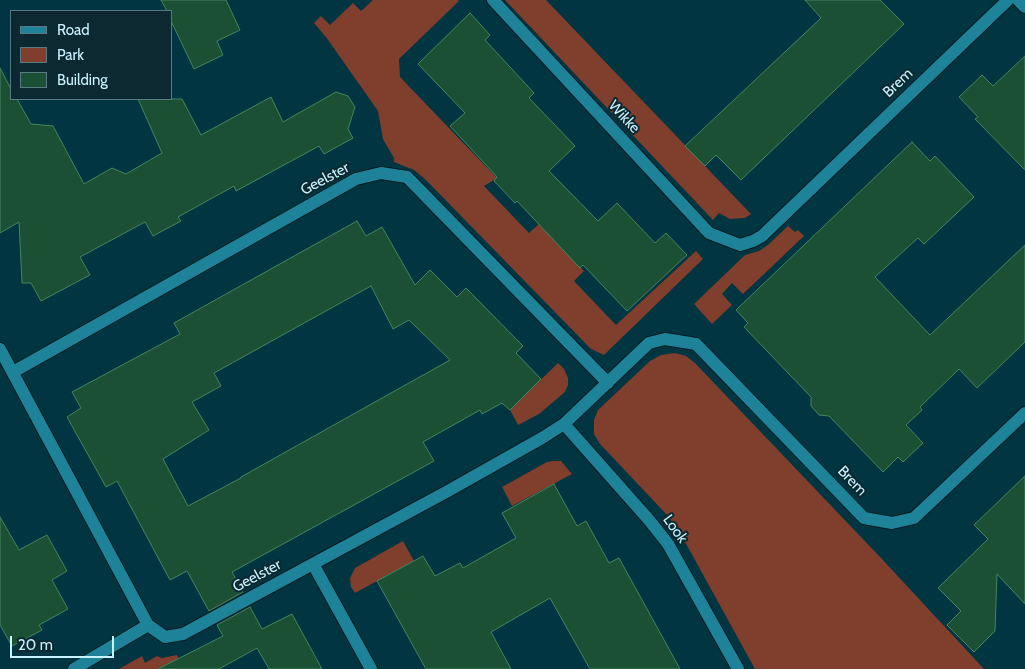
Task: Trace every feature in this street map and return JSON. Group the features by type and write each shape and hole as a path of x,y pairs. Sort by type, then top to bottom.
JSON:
{"street":[{"name":"Wikke","path":"493,0 710,233 740,245"},
{"name":"Brem","path":"740,245 762,236 1008,0"},
{"path":"1018,0 1025,7"},
{"name":"Geelster","path":"13,372 356,179 381,172 407,177 608,383"},
{"name":"Brem","path":"665,339 696,344 864,518 892,524 914,518 1025,413"},
{"name":"Geelster","path":"148,625 165,636 183,634 448,491 564,424 649,342 665,339"},
{"path":"0,350 148,625 74,669"},
{"name":"Look","path":"564,424 668,544 738,669"},
{"path":"313,564 371,669"}],"green space":[{"path":"373,0 459,1 399,59 400,77 497,178 484,186 529,233 539,224 584,271 574,281 616,325 696,251 703,259 604,355 591,349 425,179 414,170 394,162 394,158 383,139 378,111 314,23 321,16 330,25 353,3 361,11"},
{"path":"505,0 546,0 751,214 745,218 730,219 719,213 713,220"},
{"path":"788,226 795,232 798,230 804,236 743,294 732,283 722,294 732,305 712,324 694,304 745,255 759,251 768,245"},
{"path":"675,353 686,356 695,363 984,669 755,669 679,531 668,516 600,444 594,434 594,420 598,410 650,361 661,355"},
{"path":"558,363 564,369 568,378 565,392 539,414 518,425 510,410"},
{"path":"561,461 572,474 512,506 502,487 547,462"},
{"path":"403,541 414,561 355,593 351,587 350,578 355,568"},
{"path":"177,655 179,659 160,669 119,669 142,656 145,663 157,656 162,658"}],"building":[{"path":"161,0 226,0 240,30 217,41 223,55 194,69 172,23 172,10 166,10"},
{"path":"805,0 880,0 904,24 741,180 716,155 705,166 685,146 821,18"},
{"path":"470,13 490,35 485,40 534,93 529,98 575,146 549,171 598,221 617,203 655,243 666,233 687,255 627,311 583,265 580,268 517,201 515,203 494,181 497,177 450,126 465,113 418,64"},
{"path":"1025,56 1025,170 975,119 978,117 959,97 982,75 993,86"},
{"path":"0,68 10,87 10,100 18,100 31,124 53,126 84,184 112,168 126,174 162,153 138,100 182,99 201,135 271,97 283,122 336,92 348,96 355,107 348,129 353,138 324,154 319,146 236,191 234,186 178,217 181,221 153,236 145,222 80,257 90,275 41,301 31,283 22,283 19,222 0,233"},
{"path":"912,142 930,161 935,156 974,197 924,244 918,238 875,277 930,335 1025,245 1025,342 977,388 959,369 920,407 922,410 906,425 923,443 903,462 898,457 883,472 829,416 819,415 811,406 811,397 744,327 748,323 736,310"},
{"path":"357,221 366,236 382,227 415,285 430,270 457,297 466,288 523,346 516,353 541,379 510,410 502,403 482,414 480,410 423,442 434,461 232,572 243,592 209,611 187,571 170,580 117,481 106,487 67,417 81,408 72,392 180,334 174,323","holes":["371,286 393,329 409,320 450,360 188,506 163,459 209,430 192,402 221,386 214,373"]},
{"path":"1025,476 1025,604 997,574 995,631 974,652 947,625 961,611 938,588 988,539 974,525"},
{"path":"554,484 577,526 586,521 609,563 619,558 680,669 590,669 550,598 491,632 511,669 426,669 377,581 423,556 435,576 460,563 463,568 516,538 502,513"},
{"path":"0,517 19,550 47,535 67,571 52,580 68,609 39,625 42,630 12,646 0,625"},
{"path":"250,607 262,629 292,614 322,669 269,669 257,648 219,669 158,669 223,636 217,625"}]}
